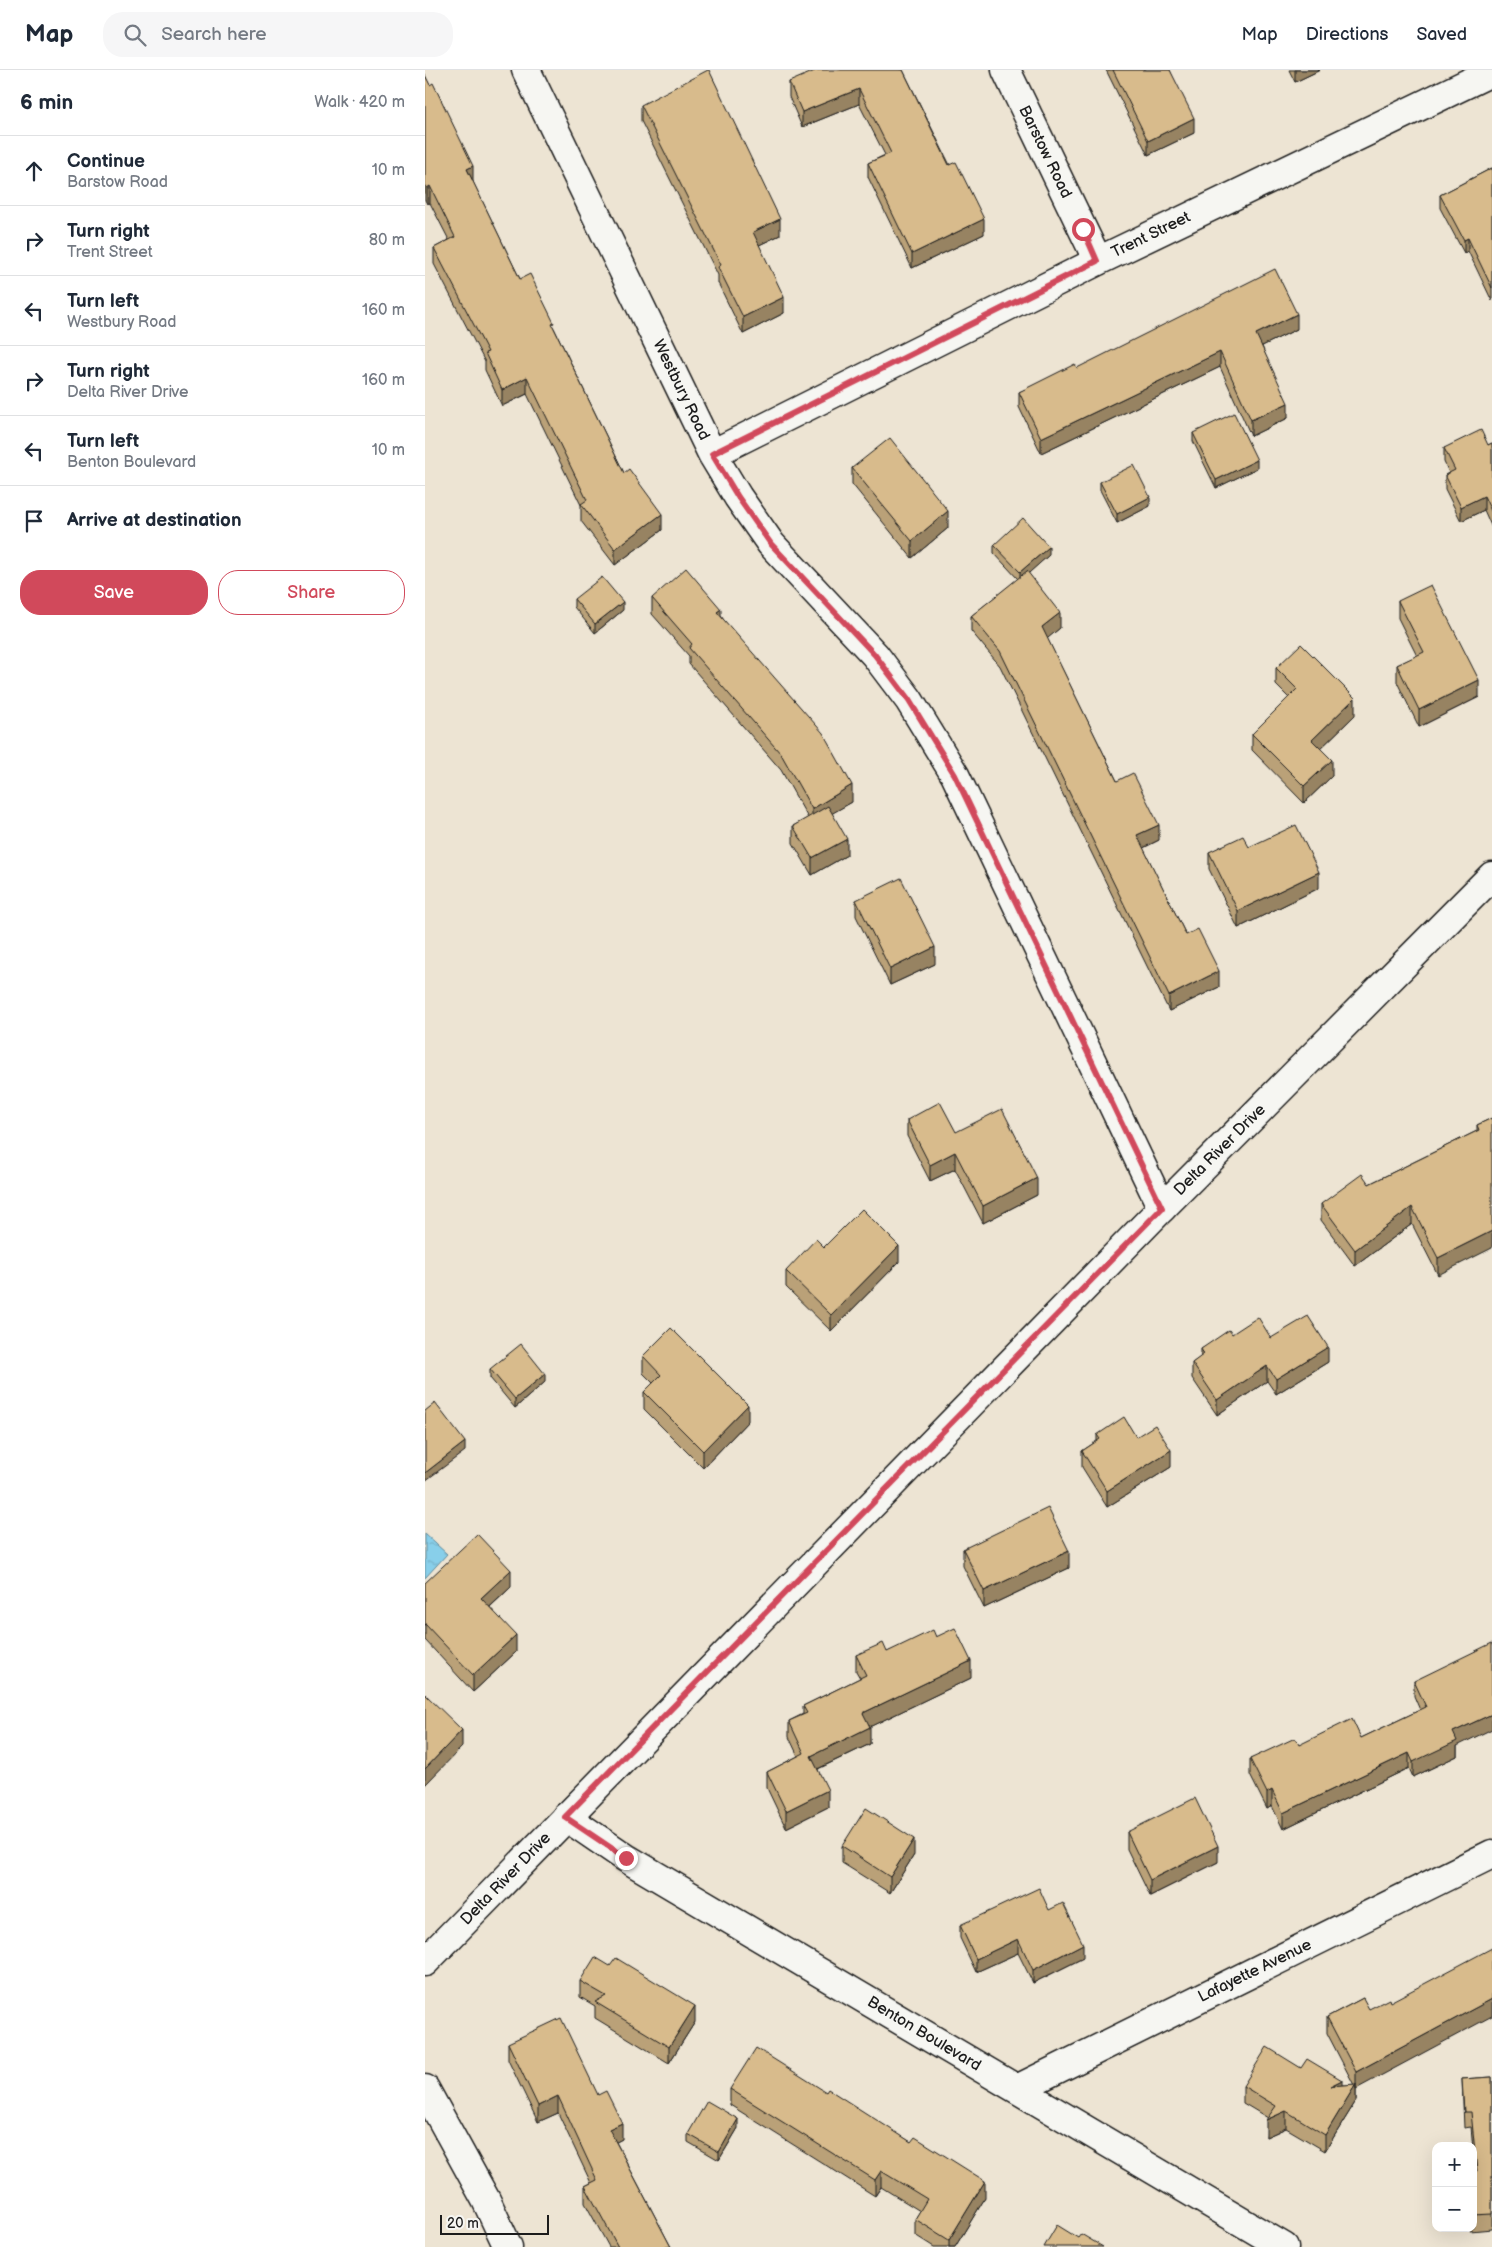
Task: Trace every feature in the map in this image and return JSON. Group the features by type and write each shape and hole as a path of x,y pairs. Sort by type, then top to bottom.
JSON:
{"street":[{"name":"Westbury Road","path":"526,70 712,454 738,497 771,544 875,655 909,700 955,775 1162,1208"},
{"name":"Barstow Road","path":"1006,70 1097,261"},
{"name":"Trent Street","path":"712,454 1097,261 1487,75"},
{"name":"Delta River Drive","path":"425,1962 1162,1208 1492,876"},
{"name":"Benton Boulevard","path":"565,1817 626,1858 1284,2247"},
{"name":"Lafayette Avenue","path":"1017,2089 1492,1854"},
{"path":"425,2089 508,2247"}],"water":[{"path":"425,1534 447,1554 425,1578"}],"building":[{"path":"708,70 780,219 753,232 784,297 743,317 718,267 721,265 641,105"},
{"path":"817,70 903,70 949,165 956,162 984,219 912,254 868,163 891,153 859,89 802,112 789,82"},
{"path":"1113,70 1170,70 1194,118 1148,141"},
{"path":"425,75 430,85 433,83 473,166 467,169 520,279 530,274 624,473 629,469 662,514 615,549 581,504 587,500 527,377 502,390 485,353 488,352 434,248 455,237 430,186 427,188 425,184"},
{"path":"1492,168 1492,288 1468,238 1464,240 1440,195"},
{"path":"1275,269 1297,314 1256,334 1288,403 1251,420 1220,352 1041,438 1019,392 1075,364 1077,368"},
{"path":"1234,413 1257,460 1216,480 1193,433"},
{"path":"1481,430 1488,445 1492,443 1492,513 1484,496 1461,507 1445,475 1455,470 1444,448"},
{"path":"890,438 948,511 912,541 852,468"},
{"path":"1134,465 1150,497 1117,514 1100,482"},
{"path":"1023,518 1049,547 1020,572 994,545"},
{"path":"686,568 721,609 717,612 823,733 852,785 812,809 781,754 689,648 692,644 652,598"},
{"path":"1027,571 1060,613 1042,627 1117,781 1133,773 1159,825 1137,835 1186,935 1198,929 1219,971 1169,996 1000,651 971,616"},
{"path":"602,577 623,602 595,624 574,599"},
{"path":"1431,585 1479,680 1419,710 1397,665 1424,652 1398,601"},
{"path":"1301,644 1355,698 1312,740 1332,760 1304,786 1252,734 1297,689 1276,668"},
{"path":"828,806 847,839 812,858 793,826"},
{"path":"1296,825 1319,872 1238,911 1209,852 1243,836 1249,847"},
{"path":"901,878 935,947 890,969 856,900"},
{"path":"940,1102 956,1132 1002,1109 1037,1178 983,1206 955,1152 930,1165 907,1120"},
{"path":"1492,1118 1492,1231 1438,1258 1412,1207 1355,1250 1321,1204 1362,1174 1369,1184 1479,1130 1477,1125"},
{"path":"862,1209 899,1246 831,1315 786,1271 816,1239 824,1247"},
{"path":"1308,1316 1328,1347 1276,1379 1267,1366 1217,1400 1192,1363 1204,1354 1201,1349 1229,1330 1232,1334 1258,1317 1271,1338"},
{"path":"671,1328 748,1405 703,1451 644,1392 661,1375 643,1356"},
{"path":"521,1344 545,1374 515,1399 490,1369"},
{"path":"435,1403 465,1442 425,1473 425,1411"},
{"path":"1124,1417 1136,1437 1155,1425 1171,1450 1107,1491 1082,1451 1100,1439 1097,1435"},
{"path":"1048,1508 1069,1551 984,1591 963,1549"},
{"path":"477,1534 511,1570 481,1598 516,1635 473,1675 425,1624 425,1583"},
{"path":"955,1628 971,1661 863,1713 870,1727 811,1756 828,1790 786,1811 767,1772 804,1753 789,1721 807,1713 803,1706 866,1675 856,1655 883,1643 887,1652 933,1630 936,1637"},
{"path":"1492,1643 1492,1714 1453,1732 1457,1741 1413,1762 1409,1753 1283,1813 1272,1790 1267,1793 1250,1759 1295,1738 1299,1745 1352,1719 1361,1738 1426,1707 1414,1681"},
{"path":"425,1694 462,1730 425,1769"},
{"path":"1195,1798 1218,1846 1150,1880 1127,1832"},
{"path":"866,1808 914,1839 890,1877 842,1846"},
{"path":"1039,1888 1049,1910 1063,1903 1083,1944 1033,1970 1018,1939 976,1959 960,1925"},
{"path":"1492,1948 1492,1999 1356,2072 1327,2017 1363,1998 1369,2009 1389,1999 1390,2002"},
{"path":"595,1957 610,1966 616,1958 695,2006 669,2047 595,2002 606,1996 580,1981"},
{"path":"561,2018 598,2095 606,2091 622,2123 609,2129 671,2247 618,2247 585,2186 597,2180 558,2096 538,2106 508,2043"},
{"path":"1267,2047 1301,2068 1307,2059 1342,2080 1330,2086 1356,2084 1325,2135 1286,2111 1266,2120 1276,2106 1243,2086"},
{"path":"756,2048 826,2092 828,2089 911,2142 915,2137 985,2181 949,2240 915,2219 927,2199 881,2171 875,2180 730,2089"},
{"path":"1492,2077 1492,2214 1477,2215 1477,2142 1474,2142 1471,2112 1464,2112 1462,2079"},
{"path":"707,2101 738,2119 719,2152 688,2134"},
{"path":"1057,2225 1078,2238 1081,2234 1103,2247 1044,2247"}],"route":[{"path":"626,1858 565,1817 673,1710 1162,1208 955,775 909,700 875,655 771,544 738,497 712,454 1097,261 1083,229"}]}
